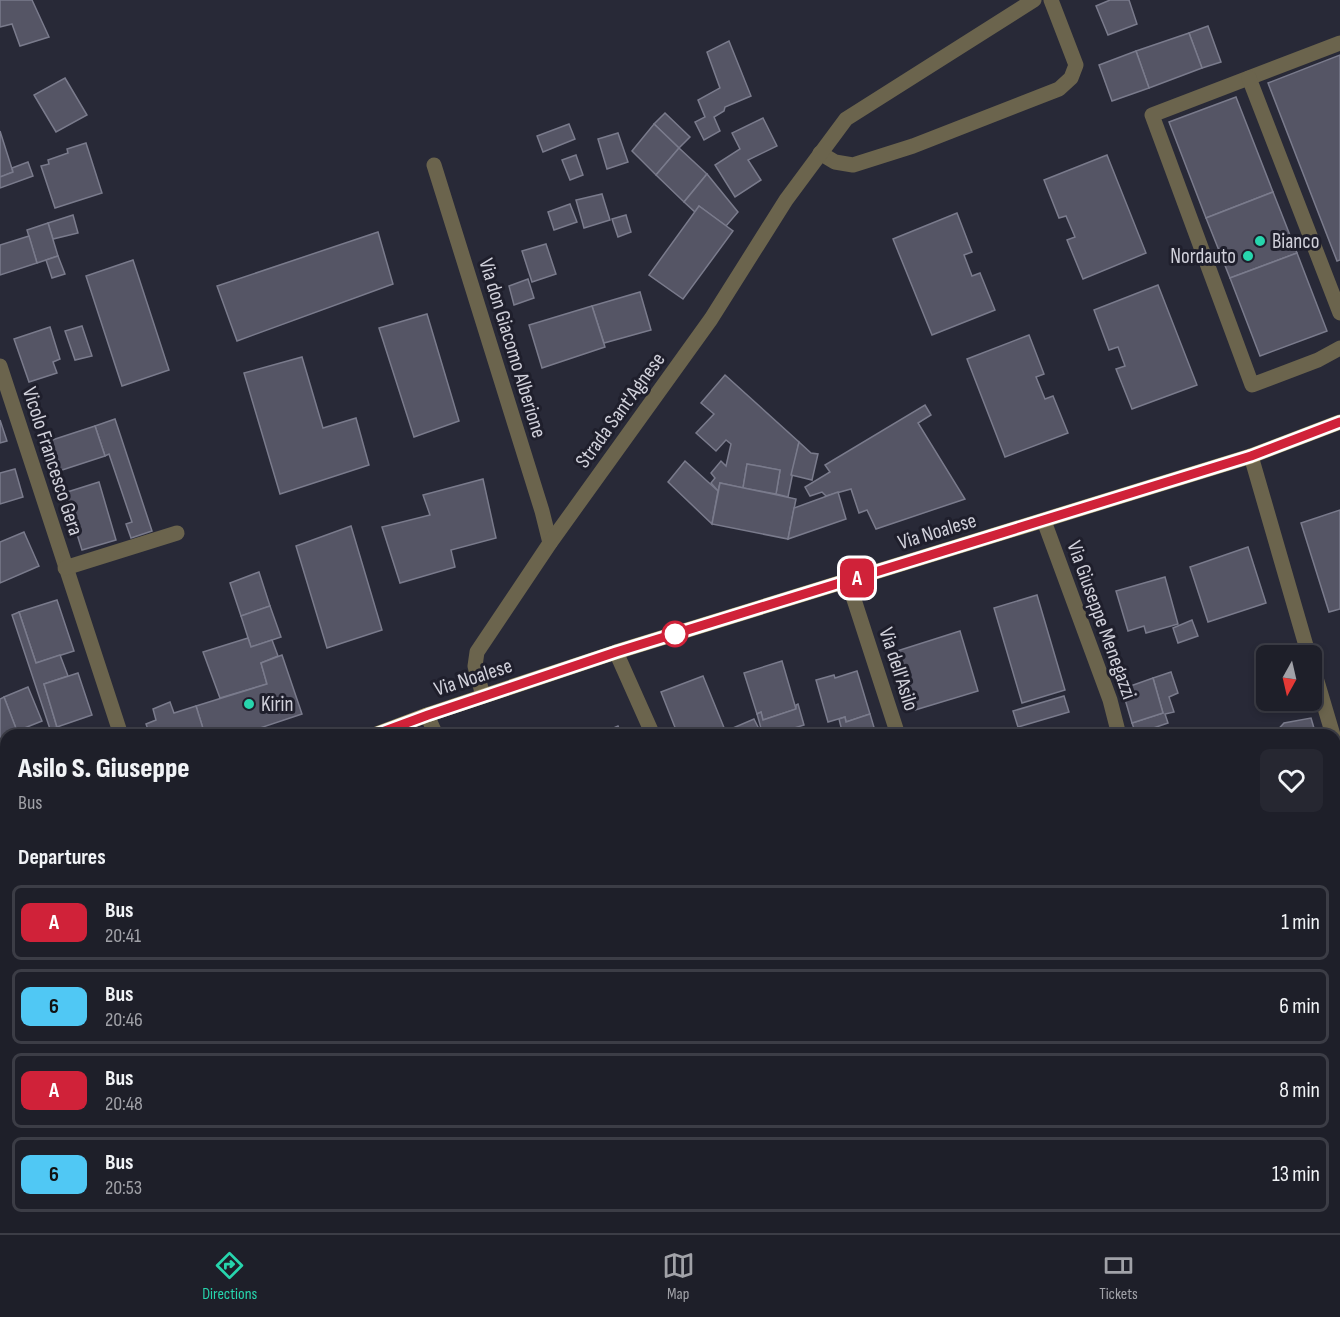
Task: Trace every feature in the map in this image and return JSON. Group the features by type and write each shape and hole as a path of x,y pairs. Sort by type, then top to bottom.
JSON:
{"main road":[{"name":"Via Noalese","path":"390,729 616,652 1251,456 1340,422"}],"street":[{"name":"Strada Sant'Agnese","path":"483,696 475,666 477,652 550,543 711,318 786,200 846,119 1034,0"},
{"path":"820,153 835,162 852,165 913,146 1059,89 1071,78 1076,65 1051,0"},
{"path":"1340,44 1152,115 1252,385 1318,360 1340,348"},
{"path":"1249,78 1340,313"},
{"name":"Via don Giacomo Alberione","path":"434,165 550,543"},
{"name":"Vicolo Francesco Gera","path":"0,366 119,729"},
{"path":"1251,456 1307,645"},
{"name":"Via Giuseppe Menegazzi","path":"1044,521 1110,700 1117,729"},
{"name":"Vicolo Francesco Gera","path":"65,568 177,533"},
{"name":"Via dell'Asilo","path":"848,581 896,729"},
{"path":"616,652 650,729"},
{"path":"1322,698 1331,729"},
{"path":"428,715 434,729"}],"building":[{"path":"0,0 32,0 49,37 20,46 12,24 0,27"},
{"path":"1110,0 1129,0 1137,24 1108,35 1096,6"},
{"path":"1208,26 1221,62 1202,68 1189,33"},
{"path":"1189,33 1202,68 1149,88 1136,51"},
{"path":"729,41 751,96 725,107 724,111 714,117 720,131 704,140 695,122 705,117 698,100 720,88 707,52"},
{"path":"1136,51 1149,88 1112,101 1099,65"},
{"path":"1340,55 1340,260 1337,261 1268,83"},
{"path":"65,78 87,115 56,132 34,95"},
{"path":"1236,97 1273,192 1206,218 1169,122"},
{"path":"665,113 690,137 679,148 654,124"},
{"path":"763,118 777,146 748,160 761,180 735,197 715,165 740,149 732,133"},
{"path":"569,124 575,139 543,152 537,136"},
{"path":"654,124 679,148 656,175 632,151"},
{"path":"0,131 13,172 0,177"},
{"path":"618,133 628,162 607,169 598,139"},
{"path":"86,143 102,193 55,208 41,166 49,164 48,160 68,153 67,149"},
{"path":"679,148 707,174 684,202 656,175"},
{"path":"576,155 583,175 570,180 562,160"},
{"path":"1107,155 1146,253 1083,279 1067,240 1075,237 1066,216 1059,218 1044,180"},
{"path":"28,162 33,176 0,188 0,177 13,172 12,168"},
{"path":"707,174 738,212 726,226 699,206 695,212 684,202"},
{"path":"1273,192 1297,253 1230,278 1206,218"},
{"path":"602,194 610,220 584,228 576,200"},
{"path":"570,204 577,222 554,230 548,212"},
{"path":"699,206 733,231 683,299 649,275"},
{"path":"957,213 972,252 964,255 972,276 980,273 995,310 932,335 893,239"},
{"path":"73,215 78,233 53,239 48,223"},
{"path":"626,215 631,232 618,237 612,219"},
{"path":"48,223 58,256 37,263 27,230"},
{"path":"378,232 393,284 237,341 217,286"},
{"path":"29,236 37,263 0,275 0,245"},
{"path":"546,244 556,274 532,282 522,251"},
{"path":"1297,253 1327,331 1260,356 1230,278"},
{"path":"58,256 65,274 52,278 46,260"},
{"path":"133,260 169,370 122,386 86,276"},
{"path":"528,279 534,298 514,305 509,286"},
{"path":"1158,285 1197,385 1132,409 1116,369 1125,366 1118,347 1109,350 1094,310"},
{"path":"640,292 651,330 604,343 592,306"},
{"path":"592,306 605,347 542,368 529,325"},
{"path":"427,314 459,421 414,437 379,328"},
{"path":"82,326 92,356 75,360 65,331"},
{"path":"50,327 60,359 53,362 57,373 29,382 14,339"},
{"path":"1029,335 1044,374 1036,377 1045,399 1053,396 1068,433 1005,457 967,359"},
{"path":"302,357 323,428 356,418 369,465 280,494 244,373"},
{"path":"725,375 799,442 788,497 776,494 780,470 747,464 743,488 720,483 718,491 711,483 715,478 711,473 721,461 726,466 731,444 726,440 716,451 696,433 714,414 701,403"},
{"path":"925,405 931,415 918,423 965,499 876,529 867,510 859,513 851,489 826,496 822,492 810,496 805,487 830,472 825,465"},
{"path":"115,419 152,531 131,538 126,524 132,522 109,454 105,456 95,426"},
{"path":"0,420 7,441 0,443"},
{"path":"95,426 105,456 59,471 49,441"},
{"path":"799,442 811,453 818,454 812,480 791,475"},
{"path":"685,461 718,491 712,524 668,482"},
{"path":"747,464 780,470 776,494 743,488"},
{"path":"15,469 23,497 0,504 0,473"},
{"path":"483,479 496,538 451,550 455,567 400,583 382,527 430,515 423,495"},
{"path":"99,482 116,540 82,550 64,493"},
{"path":"720,483 796,499 788,539 712,524"},
{"path":"838,492 846,519 788,539 794,508"},
{"path":"1340,510 1340,609 1329,612 1301,523"},
{"path":"351,526 382,630 327,648 296,546"},
{"path":"24,532 39,566 0,583 0,542"},
{"path":"1248,547 1266,603 1208,622 1190,567"},
{"path":"259,572 270,606 241,616 230,583"},
{"path":"1165,577 1178,624 1146,633 1144,626 1128,631 1116,591"},
{"path":"1037,595 1065,690 1022,703 994,608"},
{"path":"57,600 74,651 36,663 19,612"},
{"path":"270,606 281,637 251,647 241,616"},
{"path":"19,612 36,663 60,655 68,676 44,684 57,727 50,729 12,615"},
{"path":"1192,620 1198,636 1178,643 1173,628"},
{"path":"960,631 978,691 915,710 897,651"},
{"path":"248,638 251,647 272,640 278,656 261,663 267,684 220,698 203,652"},
{"path":"282,655 302,714 257,729 203,729 196,706 267,684 261,663"},
{"path":"782,661 796,709 763,720 761,712 757,714 744,673"},
{"path":"857,671 870,714 846,722 845,717 828,722 816,680 834,675 835,678"},
{"path":"1171,672 1178,693 1169,697 1174,712 1165,714 1168,723 1151,729 1134,729 1132,723 1163,713 1153,678"},
{"path":"78,673 92,715 57,727 44,684"},
{"path":"703,676 725,729 676,729 661,692"},
{"path":"1153,678 1163,713 1132,723 1122,689"},
{"path":"28,687 42,721 16,729 4,697"},
{"path":"1064,696 1069,712 1018,727 1013,711"},
{"path":"4,697 16,729 0,729 0,699"},
{"path":"170,702 174,713 196,706 203,729 148,729 146,724 156,720 153,709"},
{"path":"798,704 804,725 791,729 761,729 757,714 761,712 763,720 796,709"},
{"path":"870,714 874,729 842,729 839,719 845,717 846,722"},
{"path":"1311,718 1314,729 1278,729 1284,723"},
{"path":"754,719 759,729 731,729"}],"bus line":[{"name":"A","path":"390,729 616,652 1251,456 1340,422"}],"place":[{"name":"Bianco","path":"1260,241"},
{"name":"Nordauto","path":"1248,256"},
{"name":"Kirin","path":"249,704"}]}
